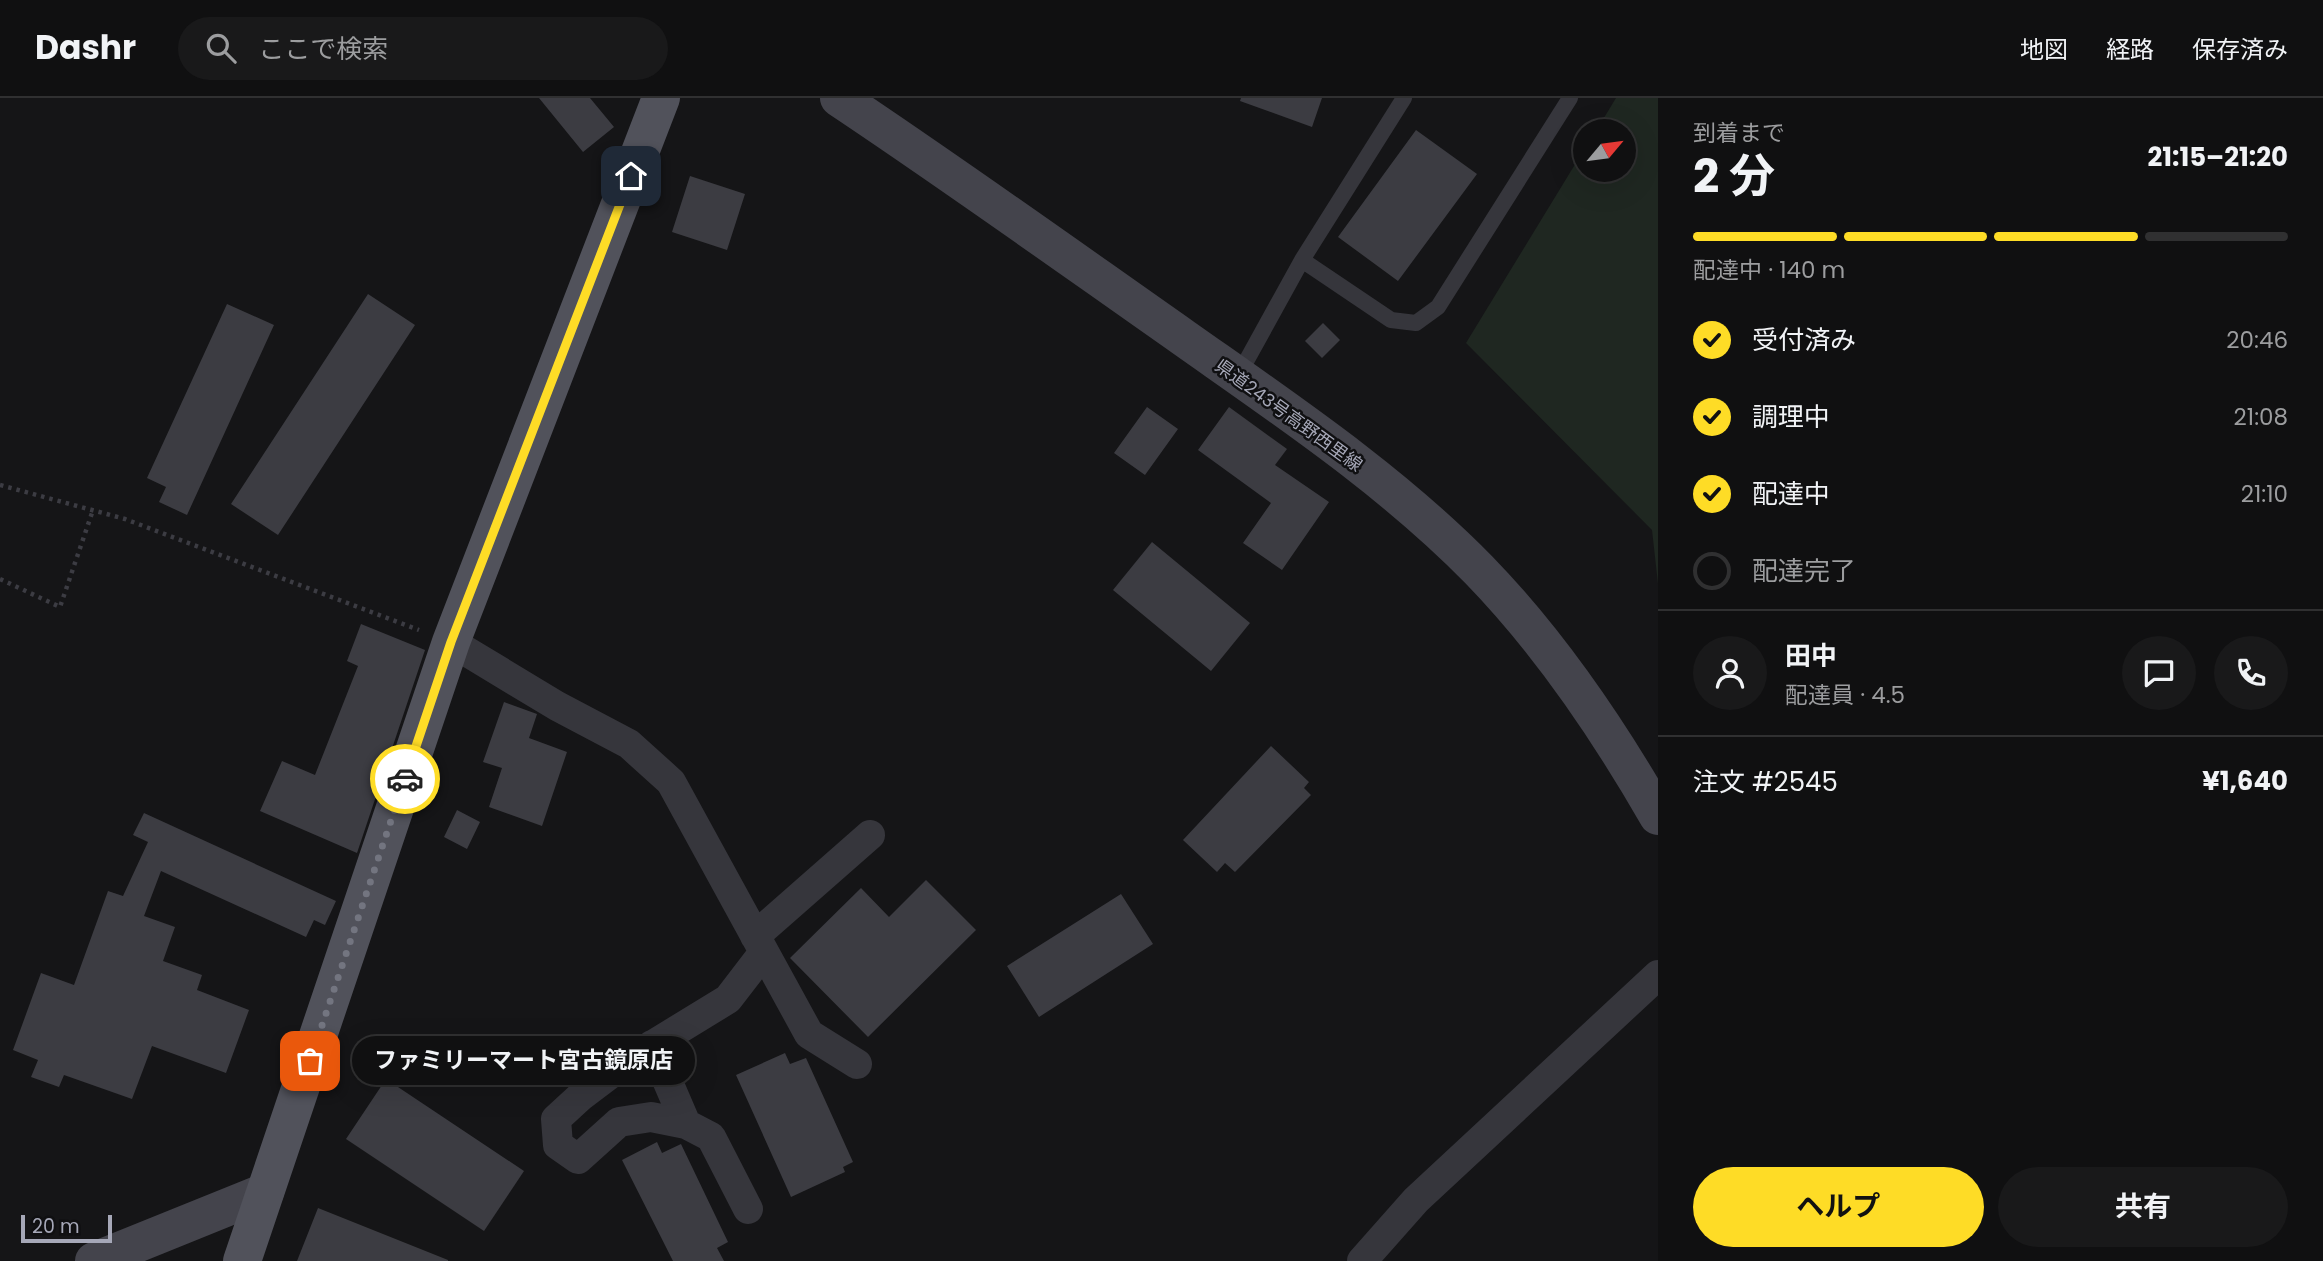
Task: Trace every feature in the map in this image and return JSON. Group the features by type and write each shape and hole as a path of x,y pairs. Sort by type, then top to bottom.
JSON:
{"main road":[{"path":"242,1261 451,642 661,98"},
{"name":"県道243号高野西里線","path":"839,98 1237,376 1413,506 1481,572 1527,624 1632,771 1658,816"},
{"path":"94,1261 265,1192"}],"street":[{"path":"451,642 557,706 629,744 671,782 809,1034 857,1065"},
{"path":"748,1209 711,1137 686,1124 651,1117 619,1122 578,1159 558,1145 556,1119 581,1096 652,1045 728,999 760,944 870,835"},
{"path":"1362,1261 1416,1200 1658,975"},
{"path":"652,1045 686,1124"}],"lane":[{"path":"1237,376 1302,260 1404,98"},
{"path":"1302,260 1391,320 1416,323 1438,307 1570,98"}],"path":[{"path":"0,485 125,519 451,642"},
{"path":"0,579 60,607 93,510"}],"shaded area":[{"path":"1616,98 1658,98 1658,584 1652,530 1466,343 1573,168 1573,182 1636,182 1636,119 1603,119"}],"building":[{"path":"539,98 590,98 614,127 583,152"},
{"path":"1241,98 1322,98 1312,127 1240,101"},
{"path":"1416,130 1477,174 1398,281 1338,237"},
{"path":"690,176 745,194 727,250 672,232"},
{"path":"368,294 415,325 278,535 231,504"},
{"path":"227,304 274,325 187,515 159,502 166,487 147,478"},
{"path":"1323,323 1340,340 1322,358 1305,341"},
{"path":"1147,407 1178,429 1145,475 1114,453"},
{"path":"1229,407 1287,449 1275,465 1329,502 1282,570 1243,543 1271,503 1198,450"},
{"path":"1152,542 1250,623 1211,671 1113,590"},
{"path":"361,624 425,650 357,853 260,811 282,761 315,775 358,666 347,661"},
{"path":"504,702 537,714 529,738 567,752 542,826 489,807 502,768 483,762"},
{"path":"1271,746 1309,782 1304,788 1311,795 1235,872 1225,863 1217,872 1183,840"},
{"path":"457,810 480,822 467,849 444,837"},
{"path":"144,813 336,901 325,925 314,920 306,937 161,871 144,916 175,927 163,961 202,975 197,990 249,1010 226,1073 152,1046 132,1099 64,1075 59,1087 31,1077 38,1060 13,1050 41,973 74,985 108,891 123,896 148,842 133,835"},
{"path":"926,880 976,930 868,1037 790,958 861,888 889,917"},
{"path":"1121,894 1153,944 1039,1017 1007,966"},
{"path":"785,1053 790,1064 806,1058 853,1162 843,1167 845,1172 791,1197 736,1075"},
{"path":"386,1079 524,1171 484,1231 346,1139"},
{"path":"657,1142 662,1153 681,1144 728,1242 717,1248 724,1261 673,1261 622,1160"},
{"path":"318,1208 448,1260 448,1261 297,1261"}],"way so far":[{"path":"310,1061 405,779"}],"place":[{"name":"ファミリーマート宮古鏡原店","path":"310,1061"}],"route":[{"path":"405,779 451,642 631,176"}]}
